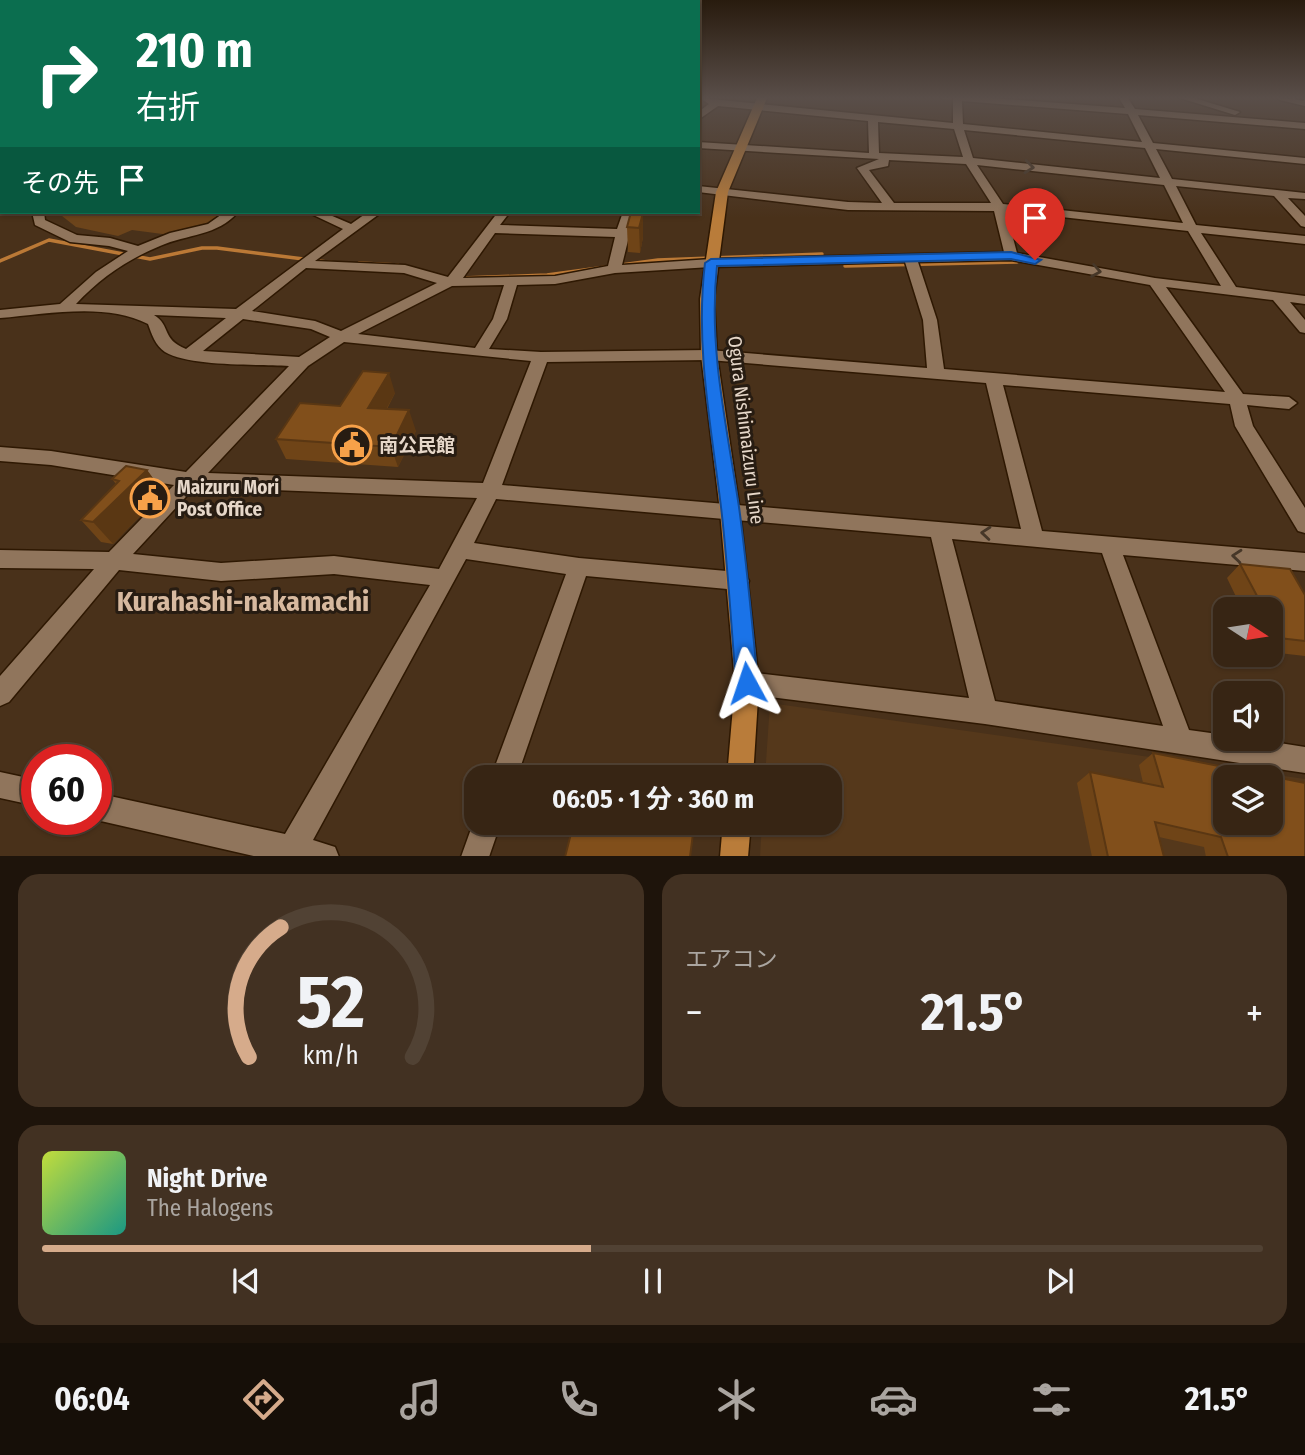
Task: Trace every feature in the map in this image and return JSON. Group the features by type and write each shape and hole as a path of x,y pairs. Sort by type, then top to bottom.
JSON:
{"main road":[{"name":"Ogura Nishimaizuru Line","path":"741,765 747,683 730,510 709,355 707,299 722,192 745,138"},
{"path":"734,856 736,835"}],"street":[{"path":"876,138 879,156 884,164 862,168 890,206"},
{"path":"962,138 970,161 999,207 1011,256"},
{"path":"1064,138 1305,161"},
{"path":"1147,138 1192,228 1231,290"},
{"path":"700,145 970,161 1305,196"},
{"path":"700,189 848,206 999,207 1305,240"},
{"path":"1278,193 1305,223"},
{"path":"38,214 39,222 74,239 110,242 139,250"},
{"path":"64,308 111,267 139,250 174,236 202,231 220,224 230,214"},
{"path":"318,214 351,228"},
{"path":"188,355 308,260 373,214"},
{"path":"0,694 114,561 302,362 341,337 455,279 503,214"},
{"path":"614,264 628,214"},
{"path":"494,229 621,233"},
{"path":"308,260 405,269 455,279 555,280 614,264 1011,256 1155,282 1305,300"},
{"path":"910,257 930,320 936,373"},
{"path":"479,353 500,319 512,280"},
{"path":"1155,282 1237,397 1244,426 1305,525"},
{"path":"1278,297 1305,329"},
{"path":"0,314 64,308 130,308 240,314 315,325 341,337 479,353 541,357 709,355 1289,403"},
{"path":"130,308 155,322 162,341 170,348 188,355 302,362"},
{"path":"290,853 461,550 490,491 541,357"},
{"path":"993,378 1032,537"},
{"path":"0,454 51,458 192,480 490,491 939,528 1305,562"},
{"path":"939,528 985,712"},
{"path":"1109,544 1181,742"},
{"path":"461,550 579,567 738,581"},
{"path":"0,559 114,561 221,572 334,565 443,578"},
{"path":"508,765 579,567"},
{"path":"747,683 985,712 1305,760"},
{"path":"0,785 21,790"},
{"path":"112,811 290,853 325,856"},
{"path":"475,856 482,835"}],"shaded area":[{"path":"60,214 222,214 200,227 170,235 132,230 118,236 76,227"},
{"path":"770,703 1213,766 1213,835 1283,835 1283,776 1305,779 1305,856 760,856 761,835 842,835 842,765 766,765"}],"building":[{"path":"630,214 643,214 639,228 627,227"},
{"path":"363,371 389,373 368,408 409,410 391,447 276,439 300,403 340,406"},
{"path":"126,466 147,470 93,522 81,520 119,481 112,479"},
{"path":"1240,564 1290,569 1305,595 1305,641 1283,638 1283,597 1258,597"},
{"path":"1153,753 1214,765 1213,835 1283,835 1283,779 1305,783 1305,856 1228,856 1221,837 1155,822 1164,856 1108,856 1090,772 1163,787"},
{"path":"571,835 693,835 690,856 565,856"}],"waterway":[{"path":"0,261 49,240 150,259 202,248 217,248 335,263"},
{"path":"462,278 547,275 658,260 822,254"},
{"path":"845,266 1017,262"},
{"path":"359,263 398,265"}],"place":[{"name":"南公民館","path":"352,445"},
{"name":"Maizuru Mori Post Office","path":"150,498"}],"district":[{"name":"Kurahashi-nakamachi","path":"243,601"}],"route":[{"path":"747,683 730,510 709,355 707,299 711,263 1011,256 1035,260"}]}
